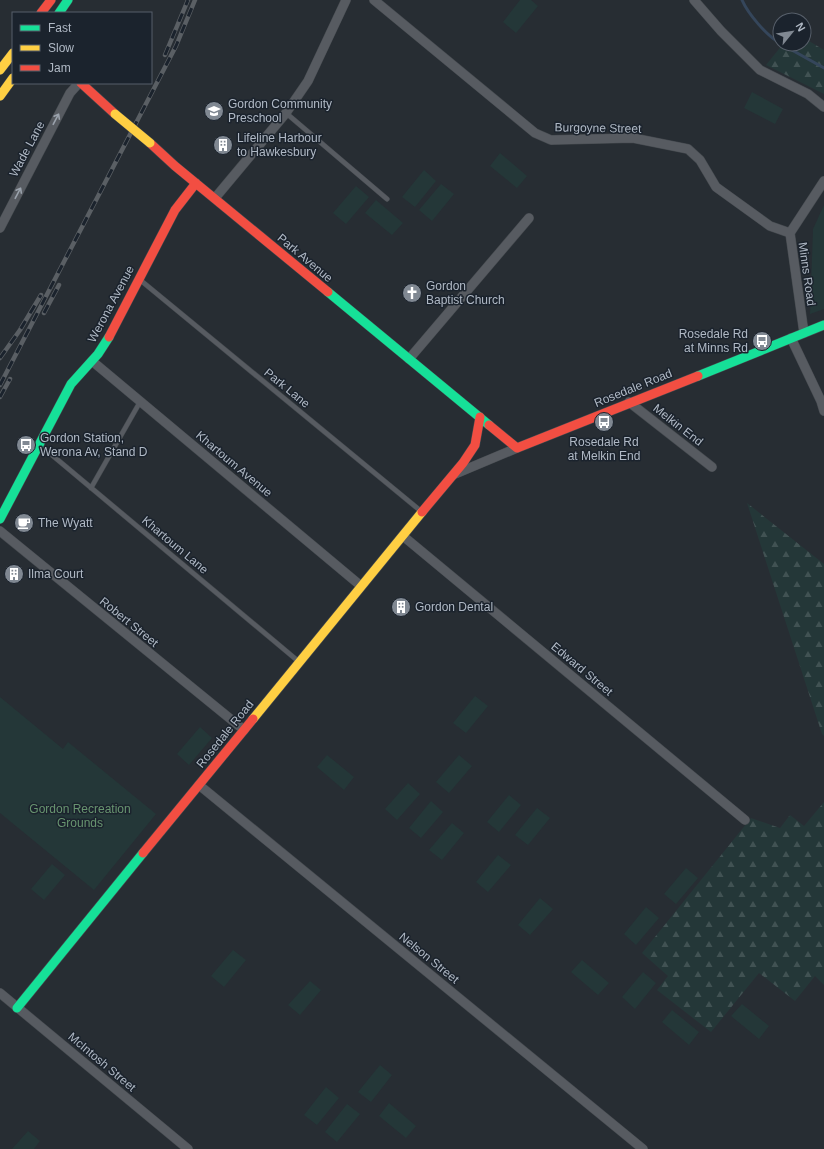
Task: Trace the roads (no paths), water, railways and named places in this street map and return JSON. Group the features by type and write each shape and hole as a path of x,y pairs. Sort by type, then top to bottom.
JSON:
{"main road":[{"path":"42,12 50,0"},
{"path":"60,12 68,0"},
{"path":"0,70 12,54"},
{"path":"0,96 12,79"},
{"name":"Park Avenue","path":"81,84 196,183 517,448"},
{"name":"Werona Avenue","path":"0,519 70,384 104,346 138,278 175,210 196,183"},
{"name":"Rosedale Road","path":"517,448 824,325"},
{"name":"Rosedale Road","path":"17,1008 452,476 475,445 480,417"}],"street":[{"path":"215,198 286,113 308,81 346,0"},
{"name":"Burgoyne Street","path":"374,0 535,133 552,140 633,138 688,149 700,160 716,187 770,226 790,233"},
{"path":"694,0 760,70 808,94 824,107"},
{"name":"Wade Lane","path":"0,228 70,93 79,84"},
{"name":"Minns Road","path":"804,333 790,233 824,181"},
{"path":"409,359 529,218"},
{"path":"791,338 821,401 824,411"},
{"name":"Khartoum Avenue","path":"92,361 361,586"},
{"name":"Melkin End","path":"629,402 712,467"},
{"name":"Rosedale Road","path":"452,476 517,448"},
{"name":"Robert Street","path":"0,531 244,730"},
{"name":"Edward Street","path":"403,536 745,820"},
{"name":"Nelson Street","path":"199,785 643,1149"},
{"name":"McIntosh Street","path":"0,993 188,1149"}],"lane":[{"path":"286,113 387,199"},
{"name":"Park Lane","path":"138,278 422,512"},
{"path":"91,488 140,402"},
{"name":"Khartoum Lane","path":"38,444 300,662"}],"waterway":[{"path":"742,0 758,24 772,38"},
{"path":"795,52 824,68"}],"railway":[{"path":"165,55 188,0"},
{"path":"0,385 176,46 195,0"},
{"path":"44,313 59,285"},
{"path":"0,358 20,330 41,295"},
{"path":"0,397 10,379"}],"place":[{"name":"Gordon Community Preschool","path":"214,111"},
{"name":"Lifeline Harbour to Hawkesbury","path":"223,145"},
{"name":"Gordon Baptist Church","path":"412,293"},
{"name":"Rosedale Rd at Minns Rd","path":"762,341"},
{"name":"Rosedale Rd at Melkin End","path":"604,422"},
{"name":"Gordon Station, Werona Av, Stand D","path":"26,445"},
{"name":"The Wyatt","path":"24,523"},
{"name":"Ilma Court","path":"14,574"},
{"name":"Gordon Dental","path":"401,607"}],"park label":[{"name":"Gordon Recreation Grounds","path":"80,816"}]}
